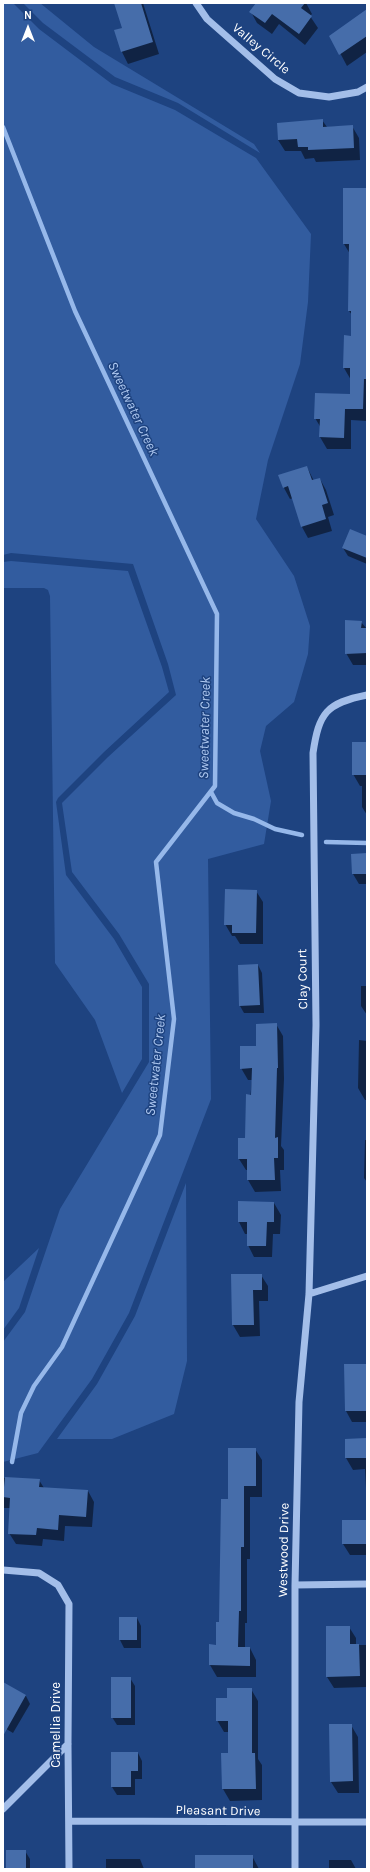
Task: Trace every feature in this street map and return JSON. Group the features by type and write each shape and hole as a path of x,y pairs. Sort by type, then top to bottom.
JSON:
{"street":[{"name":"Valley Circle","path":"196,3 207,19 275,79 299,93 330,97 358,92 367,87"},
{"name":"Clay Court","path":"309,1294 316,1025 313,753 317,727 327,710 347,699 367,695"},
{"path":"309,1294 367,1276"},
{"name":"Westwood Drive","path":"295,1869 296,1585 299,1402 309,1294"},
{"name":"Camellia Drive","path":"3,1570 39,1573 58,1585 69,1604 69,1869"},
{"path":"296,1585 367,1584"},
{"path":"3,1809 68,1744"},
{"name":"Pleasant Drive","path":"69,1821 294,1823 367,1822"}],"shaded area":[{"path":"3,3 13,3 39,29 112,84 175,110 256,158 311,234 308,302 300,364 268,460 256,519 294,576 310,626 308,654 294,702 266,726 260,751 271,801 264,844 208,859 211,1099 129,1313 92,1379 38,1453 3,1462 3,1342 25,1312 60,1209 149,1062 149,984 119,934 72,872 62,803 108,757 176,695 168,664 133,564 11,553 3,555"},
{"path":"23,3 40,3 94,47 254,144 260,153 178,103 115,77 43,23"},
{"path":"11,561 128,571 162,667 169,692 104,752 58,798 56,802 66,875 114,939 142,987 142,1059 122,1093 95,1020 55,963 50,596 48,590 44,588 3,588 3,562"},
{"path":"186,1183 187,1361 174,1414 112,1439 57,1439 97,1384 135,1316"},
{"path":"39,1248 19,1308 3,1330 3,1282"}],"building":[{"path":"114,3 141,3 153,42 121,52 114,30 122,28"},
{"path":"256,3 305,3 301,8 312,16 299,34 272,14 265,23 249,12"},
{"path":"367,9 367,36 339,55 329,36"},
{"path":"323,119 323,127 353,125 354,148 308,150 308,147 298,147 297,139 278,140 277,123"},
{"path":"343,188 367,188 367,379 364,379 363,409 345,409 344,438 319,437 320,419 314,419 315,393 350,394 350,368 343,368 344,335 351,336 351,311 348,311 349,244 343,244"},
{"path":"307,466 312,480 320,478 328,503 322,505 326,519 301,527 288,486 283,488 278,475"},
{"path":"350,529 367,536 367,558 342,548"},
{"path":"345,620 362,621 361,628 367,628 367,653 345,654"},
{"path":"352,742 367,742 367,775 352,775"},
{"path":"367,853 367,874 352,874 351,854"},
{"path":"225,889 257,890 256,933 232,933 232,925 224,925"},
{"path":"258,964 260,1005 239,1006 238,965"},
{"path":"277,1023 278,1068 275,1138 278,1137 278,1158 274,1158 275,1180 247,1180 247,1159 238,1159 238,1138 245,1138 246,1094 251,1095 252,1068 240,1069 240,1046 256,1046 256,1024"},
{"path":"238,1201 274,1202 274,1222 267,1222 266,1246 247,1246 247,1222 238,1222"},
{"path":"231,1274 262,1274 262,1290 253,1290 254,1325 232,1325"},
{"path":"344,1364 367,1364 366,1411 345,1411"},
{"path":"366,1438 367,1458 345,1458 345,1439"},
{"path":"228,1448 256,1448 256,1486 244,1486 244,1547 241,1547 241,1611 239,1611 238,1647 250,1647 250,1666 209,1665 209,1644 216,1645 216,1622 219,1622 221,1499 228,1499"},
{"path":"5,1477 40,1479 39,1487 88,1490 86,1517 59,1515 58,1530 37,1528 36,1535 8,1534 10,1498 3,1497"},
{"path":"342,1520 367,1520 367,1544 342,1544"},
{"path":"119,1617 137,1617 137,1640 119,1640"},
{"path":"326,1626 350,1626 350,1644 359,1644 360,1676 326,1677"},
{"path":"111,1677 131,1677 131,1718 111,1718"},
{"path":"3,1682 26,1695 3,1736"},
{"path":"227,1688 252,1688 252,1753 255,1753 256,1789 222,1789 221,1753 228,1753 228,1721 216,1721 216,1698 227,1698"},
{"path":"329,1724 352,1724 353,1781 330,1782"},
{"path":"111,1752 138,1752 138,1771 131,1771 131,1787 111,1787"},
{"path":"6,1850 26,1850 26,1869 6,1869"},
{"path":"195,1855 253,1855 253,1869 195,1869"}],"waterway":[{"name":"Sweetwater Creek","path":"3,127 75,311 217,614 215,786 156,862 174,1019 160,1135 62,1347 34,1386 21,1413 12,1462"},
{"path":"211,792 217,803 234,813 254,819 275,829 302,835"},
{"path":"326,842 367,843"}]}
